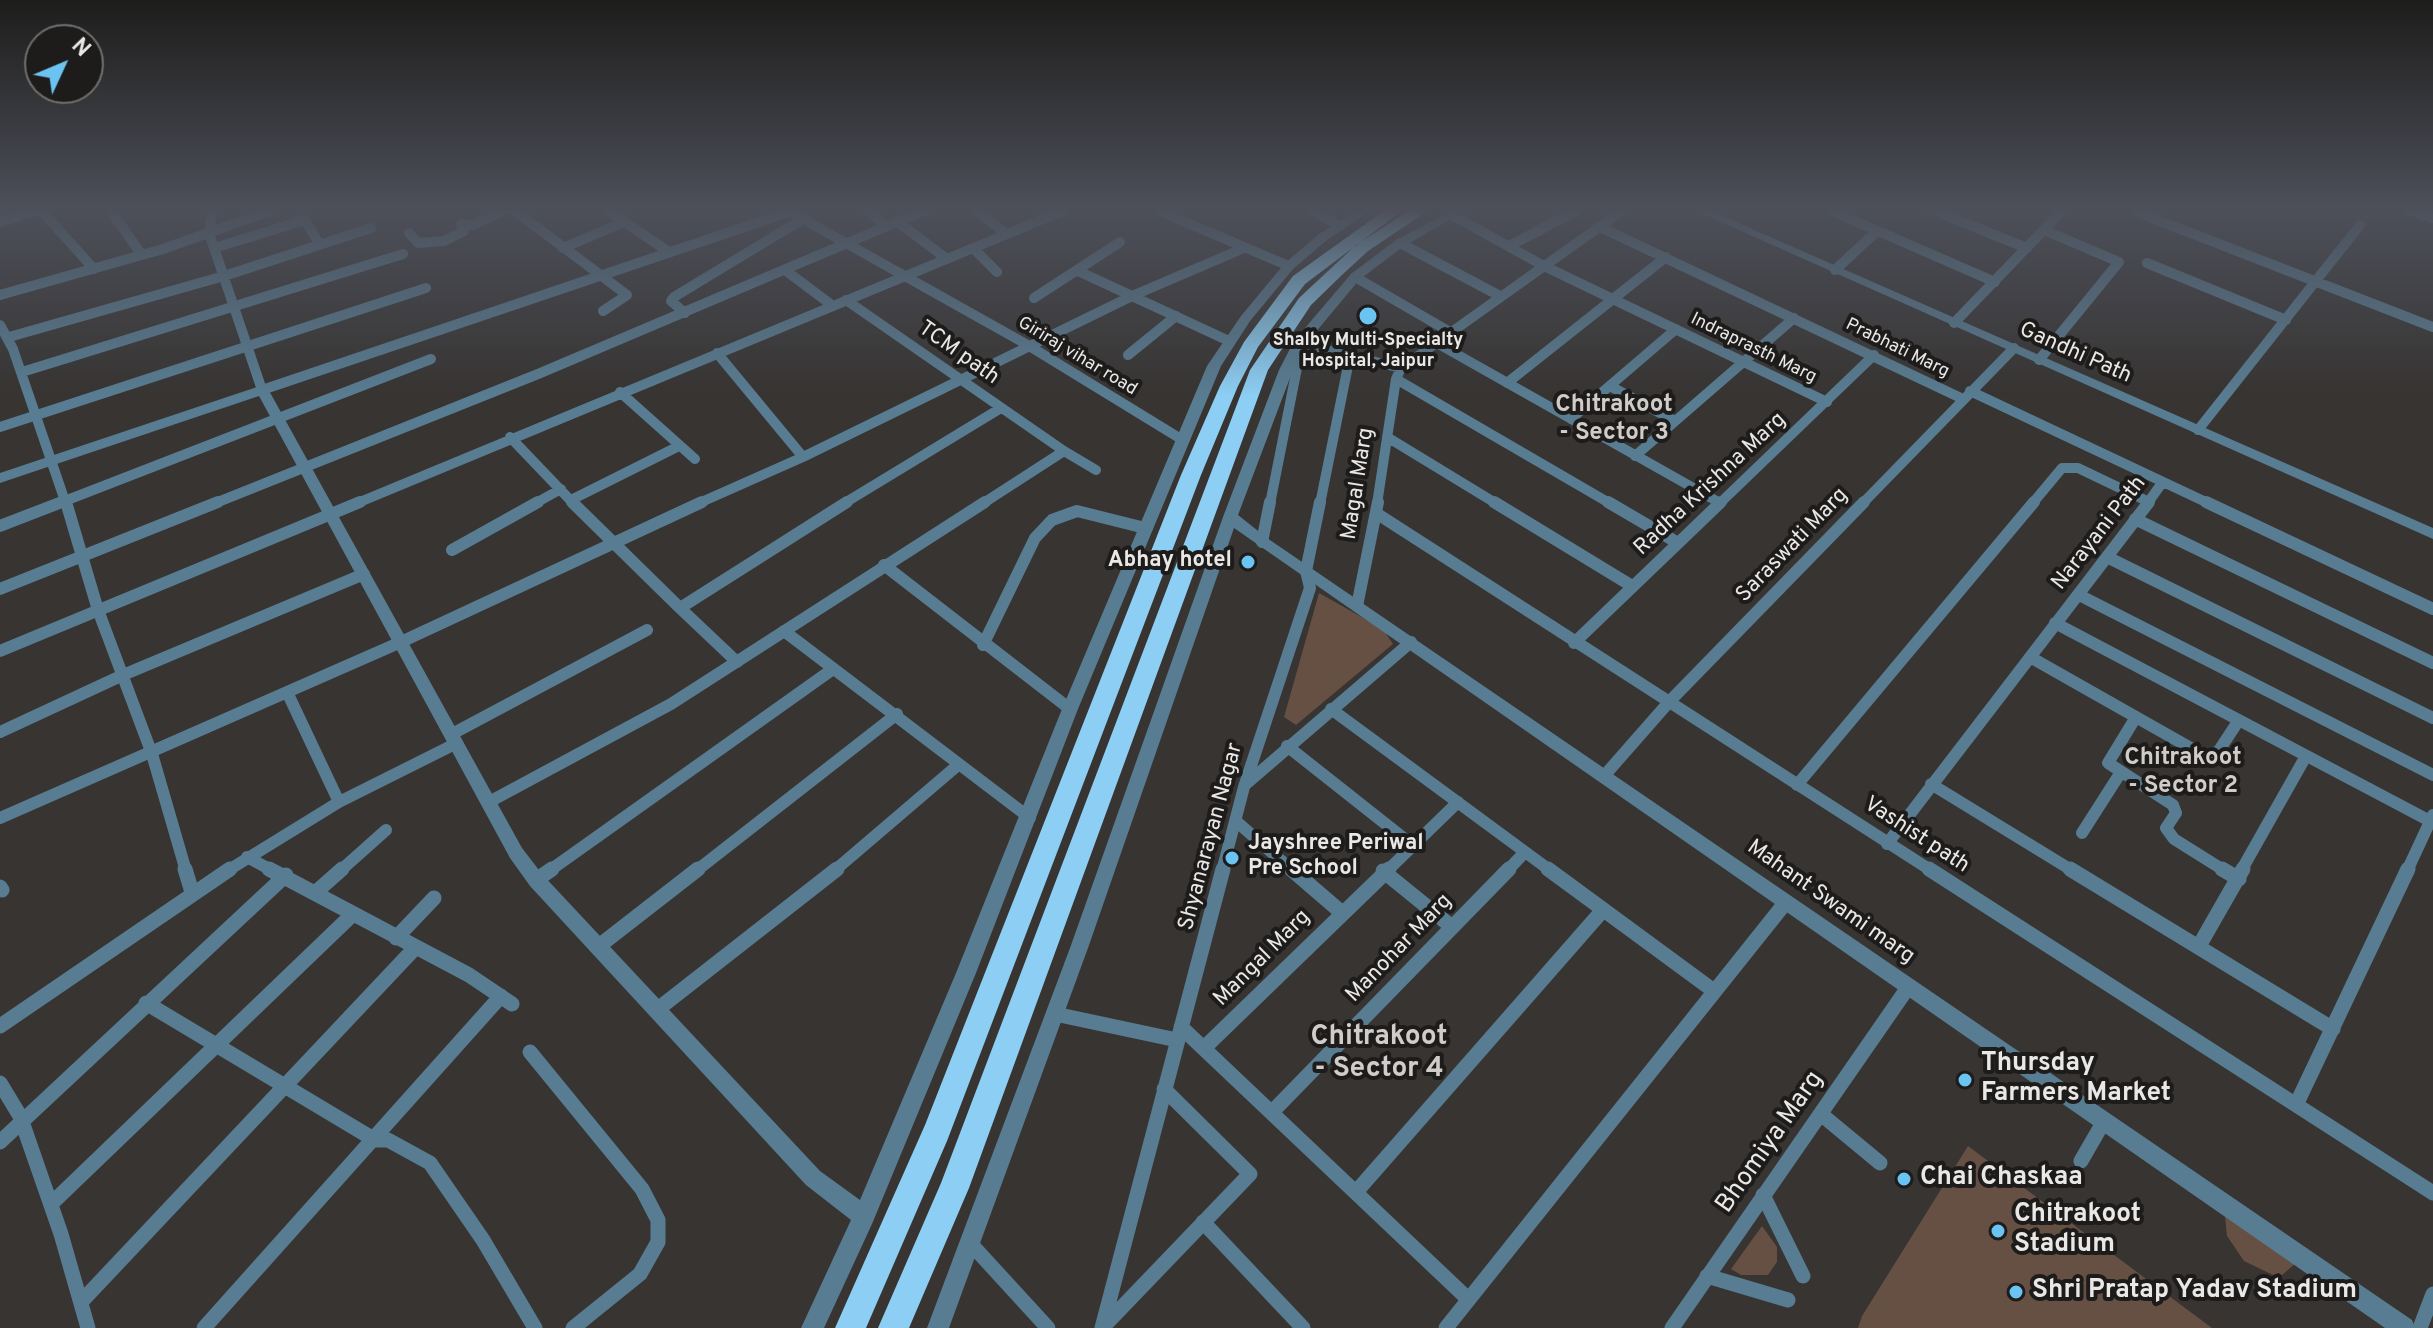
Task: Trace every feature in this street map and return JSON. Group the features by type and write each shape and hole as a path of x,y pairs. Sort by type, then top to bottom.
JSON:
{"highway":[{"path":"850,1328 937,1131 1195,464 1250,346 1299,280 1309,272"},
{"path":"893,1328 959,1173 1259,370 1305,302 1335,272"}],"street":[{"path":"0,295 83,272"},
{"path":"223,272 262,390 516,853 536,880 813,1178 864,1216"},
{"path":"9,337 236,272"},
{"path":"22,372 345,272"},
{"path":"595,272 627,295 603,311"},
{"path":"0,478 612,272"},
{"path":"685,313 671,301 715,272"},
{"path":"0,589 81,553 389,435 780,272"},
{"path":"788,272 833,306"},
{"name":"Giriraj vihar road","path":"897,272 1029,346 1181,439"},
{"path":"0,651 510,437 915,272"},
{"path":"1034,298 1076,272"},
{"path":"1080,272 1229,341"},
{"path":"0,818 152,754 401,642 803,457 959,378 1188,272"},
{"path":"812,1328 864,1216 1030,818 1070,709 1181,439 1229,341 1284,272"},
{"path":"938,1328 1055,1014 1273,403 1304,344 1362,272"},
{"path":"1455,272 1500,296"},
{"path":"1398,374 1435,342 1535,272"},
{"name":"Indraprasth Marg","path":"1557,272 1827,402"},
{"path":"1507,383 1647,272"},
{"name":"Prabhati Marg","path":"1697,272 1874,355 2162,483"},
{"name":"Gandhi Path","path":"1839,272 2433,534"},
{"path":"1972,272 1995,282"},
{"path":"1954,323 2004,272"},
{"path":"2039,360 2111,272"},
{"path":"2169,272 2286,320"},
{"path":"2290,272 2433,327"},
{"path":"2198,430 2324,272"},
{"path":"1355,277 1450,332"},
{"path":"0,427 426,288"},
{"name":"TCM path","path":"846,300 1096,470"},
{"path":"1128,355 1176,316"},
{"path":"1635,456 1794,318"},
{"path":"0,325 9,337 53,460 98,610 152,754 192,892"},
{"path":"1571,419 1676,329"},
{"path":"1435,342 1720,503"},
{"path":"1304,344 1350,356 1398,374 1678,543"},
{"path":"1262,542 1304,344"},
{"name":"Saraswati Marg","path":"1604,776 1669,702 2014,348"},
{"path":"0,356 13,349"},
{"path":"717,353 803,457"},
{"name":"Radha Krishna Marg","path":"1574,643 1874,355"},
{"name":"Shyanarayan Nagar","path":"1102,1328 1244,787 1310,588 1306,571 1350,356"},
{"path":"0,526 280,421 431,359"},
{"name":"Magal Marg","path":"1357,606 1376,513 1398,374"},
{"path":"1610,386 1675,421"},
{"path":"620,392 695,459"},
{"path":"680,608 758,556 1001,408"},
{"path":"510,437 611,543 737,662"},
{"path":"1387,437 1632,586"},
{"path":"571,500 679,446"},
{"path":"489,802 627,730 1064,451"},
{"path":"1797,785 2062,468 2078,468 2149,502"},
{"name":"Narayani Path","path":"1887,844 2055,623 2109,558 2162,483 2433,609"},
{"path":"452,550 561,489"},
{"path":"983,645 1035,538 1052,520 1077,511 1145,528"},
{"name":"Vashist path","path":"1376,513 2433,1193"},
{"name":"Mahant Swami marg","path":"1230,517 2404,1328"},
{"path":"2135,519 2433,663"},
{"path":"2109,558 2433,718"},
{"path":"884,565 983,645 1070,709"},
{"path":"0,732 123,675 364,574"},
{"path":"2079,595 2433,775"},
{"path":"2055,623 2306,756 2431,818 2296,1105"},
{"path":"1,1024 247,857 339,802 647,630"},
{"path":"784,631 1030,818"},
{"path":"1244,787 1287,746 1411,642"},
{"path":"2030,657 2203,755 2212,756 2218,752 2239,720"},
{"path":"536,880 833,669"},
{"path":"287,692 339,802"},
{"path":"1331,709 1714,991"},
{"path":"599,946 897,714"},
{"path":"2136,717 2108,759 2121,772 2173,805 2176,813 2166,828 2174,839 2239,879"},
{"path":"1287,746 1411,844"},
{"path":"2199,946 2306,756"},
{"path":"658,1009 834,871 958,765"},
{"path":"2082,833 2121,772"},
{"path":"1931,784 2333,1029"},
{"name":"Mangal Marg","path":"1204,1048 1383,871 1458,802"},
{"path":"1237,822 1341,912"},
{"path":"316,892 386,830"},
{"name":"Manohar Marg","path":"1273,1111 1525,852"},
{"path":"204,1328 506,1000 286,875 247,857"},
{"path":"1383,871 1452,927"},
{"path":"0,1142 23,1124 146,1003 286,875"},
{"path":"396,938 434,898"},
{"path":"1446,1328 1786,902"},
{"path":"1356,1192 1603,910"},
{"path":"51,1204 353,914"},
{"path":"81,1302 415,948"},
{"name":"Bhomiya Marg","path":"1672,1328 1909,986"},
{"path":"146,1003 283,1088 375,1140 388,1140 430,1163 483,1240 535,1328"},
{"path":"1055,1014 1179,1033 1204,1048 1468,1299"},
{"path":"530,1052 633,1177 658,1220 658,1242 640,1274 573,1328"},
{"path":"0,1083 23,1124 88,1328"},
{"path":"1102,1328 1250,1174 1164,1089"},
{"path":"1822,1115 1880,1163"},
{"path":"2081,1161 2104,1121"},
{"path":"1763,1195 1803,1276"},
{"path":"1203,1222 1303,1328"},
{"path":"971,1244 1048,1328"},
{"path":"1707,1276 1788,1300"},
{"path":"2420,1328 2433,1294"}],"shaded area":[{"path":"1319,593 1383,629 1393,644 1296,725 1284,717"},
{"name":"Chitrakoot Stadium","path":"1968,1146 2212,1328 1858,1328 1862,1316"},
{"path":"2225,1216 2296,1263 2282,1275 2273,1275 2244,1261 2227,1236"},
{"path":"1762,1226 1777,1247 1777,1262 1768,1275 1741,1275 1731,1269"}],"place":[{"name":"Shalby Multi-Specialty Hospital, Jaipur","path":"1368,316"},
{"name":"Abhay hotel","path":"1248,562"},
{"name":"Jayshree Periwal Pre School","path":"1232,858"},
{"name":"Thursday Farmers Market","path":"1965,1080"},
{"name":"Chai Chaskaa","path":"1904,1179"},
{"name":"Chitrakoot Stadium","path":"1998,1231"},
{"name":"Shri Pratap Yadav Stadium","path":"2016,1292"}],"district":[{"name":"Chitrakoot - Sector 3","path":"1614,420"},
{"name":"Chitrakoot - Sector 2","path":"2183,773"},
{"name":"Chitrakoot - Sector 4","path":"1379,1054"}]}
